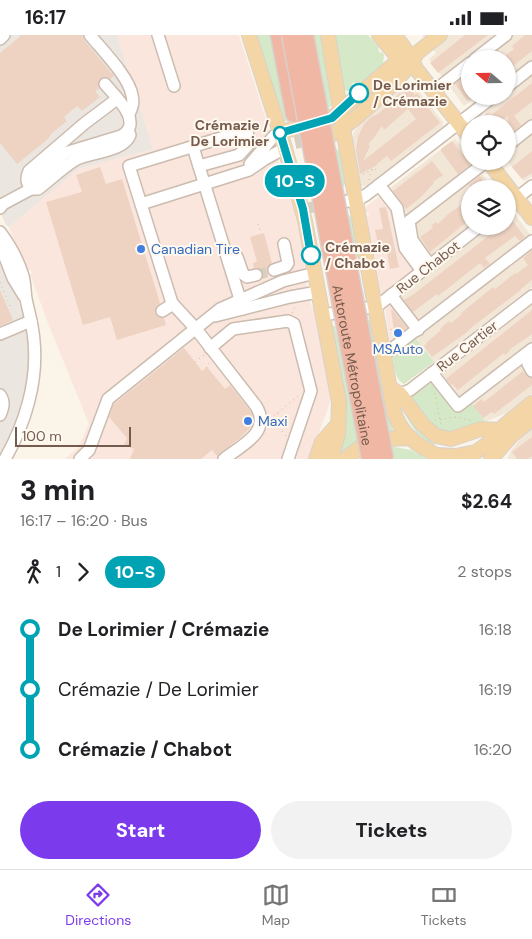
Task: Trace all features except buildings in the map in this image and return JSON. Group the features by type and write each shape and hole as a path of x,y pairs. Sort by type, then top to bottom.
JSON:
{"highway":[{"path":"279,35 289,133 314,221 336,278"},
{"name":"Autoroute Métropolitaine","path":"290,35 336,278 366,453"},
{"name":"Autoroute Métropolitaine","path":"305,35 384,459"}],"main road":[{"path":"249,35 289,133 305,209 338,395 339,423 332,459"},
{"path":"328,35 343,128 350,201 371,307 395,391 396,417 411,438 438,457 456,456 470,454 486,445 500,430 532,403"},
{"path":"379,35 395,54 411,61"},
{"path":"394,35 411,61 461,127"},
{"path":"330,135 343,128 400,76 411,61 440,35"},
{"path":"328,119 340,111 392,65 411,61"},
{"path":"516,204 532,218"},
{"path":"395,391 423,425 440,437 454,438 481,429 500,430"},
{"path":"495,456 513,434 532,419"},
{"path":"316,459 322,442 339,423"},
{"path":"388,439 411,438"},
{"path":"345,459 366,453"}],"street":[{"path":"0,39 4,35"},
{"path":"90,35 123,76 130,88 133,106 129,114"},
{"path":"158,35 174,86"},
{"path":"487,50 506,35"},
{"path":"516,80 532,67"},
{"path":"434,91 461,70"},
{"path":"1,203 31,189 36,178 65,153 121,135 128,130 131,123 129,114 105,84"},
{"path":"31,189 26,180 29,171 85,123 117,99"},
{"path":"350,201 363,197 374,185 483,105"},
{"path":"516,139 532,126"},
{"path":"199,167 240,154 249,144 247,130 129,166 173,304 196,329 208,350 256,406 261,418 258,432 224,459"},
{"path":"141,204 249,171 264,159 289,133"},
{"path":"193,147 241,304"},
{"path":"426,268 412,240 409,221 475,170"},
{"path":"374,185 397,208 405,248 426,268"},
{"path":"516,198 532,186"},
{"path":"0,232 11,247 23,277 35,350 30,393 21,427 5,459"},
{"name":"Rue Chabot","path":"371,307 391,295 468,235"},
{"path":"385,354 532,241"},
{"path":"0,244 13,278 26,299"},
{"path":"274,270 284,267 288,263 284,244"},
{"path":"237,257 243,274 247,277 256,275"},
{"path":"241,304 283,281 317,272"},
{"path":"80,459 89,450 108,399 220,309 321,292"},
{"path":"391,295 418,330"},
{"name":"Rue Cartier","path":"395,391 410,390 532,296"},
{"path":"162,311 173,304"},
{"path":"323,315 371,307"},
{"path":"0,334 31,321"},
{"path":"208,350 236,329 288,321 294,324 312,391 288,459"},
{"path":"432,373 458,406 532,349"},
{"path":"532,356 528,364 532,371"},
{"path":"0,395 3,401 0,415"}],"path":[{"path":"358,177 374,168 378,172"},
{"path":"371,169 369,176 374,185"},
{"path":"258,224 260,230"},
{"path":"0,282 10,306"},
{"path":"391,329 394,334 396,333"},
{"path":"195,362 208,350"},
{"path":"206,368 213,361"},
{"path":"435,388 442,431"},
{"path":"272,421 268,420 301,394"},
{"path":"278,412 276,422 290,441"},
{"path":"433,421 460,417 475,422"},
{"path":"276,422 289,425"}],"shaded area":[{"path":"0,35 117,35 153,149 78,169 9,227 6,225 0,212"},
{"path":"117,35 239,35 269,129 272,131 278,161 284,171 291,195 305,263 309,300 314,311 329,387 330,401 309,459 65,459 78,448 89,424 48,323 30,274 32,273 31,270 28,270 9,227 78,169 153,149"},
{"path":"422,35 532,35 532,176 524,181 515,170 516,115 485,115 486,114 479,105 516,105 516,50 461,50 461,102 429,59 436,53"},
{"path":"408,81 416,88 443,122 443,126 366,186 361,186 352,140 354,132 359,125"},
{"path":"455,139 461,146 461,170 472,170 410,217 389,189"},
{"path":"480,171 487,180 468,180"},
{"path":"461,186 461,233 429,257 415,239 412,223"},
{"path":"389,189 410,217 424,262 383,293 381,292 367,217 369,216 366,209 367,206"},
{"path":"516,216 532,237 418,327 397,300 480,235 516,235"},
{"path":"532,244 532,287 434,362 414,336"},
{"path":"0,256 15,290 26,324 29,354 28,375 20,414 0,457"},
{"path":"397,300 418,327 391,348 385,310"},
{"path":"532,305 532,346 459,403 439,377"},
{"path":"520,362 532,377 532,394 507,413 484,422 469,400"},
{"path":"532,428 532,459 507,459 521,437"}],"green space":[{"path":"256,35 275,35 291,121 283,120"},
{"path":"312,35 321,35 331,105 328,109 326,109"},
{"path":"334,35 368,35 379,48 380,53 382,52 384,55 383,64 355,88 353,86 356,84 354,82 351,85 354,88 351,91 342,88"},
{"path":"336,148 341,154 346,182 342,189 333,149"},
{"path":"345,212 355,226 359,257 354,259"},
{"path":"368,319 372,325 383,379 386,407 394,433 387,433 366,320"},
{"path":"331,326 335,326 360,440 342,454 340,453 344,434"},
{"path":"414,336 434,362 404,384 396,375 392,353"},
{"path":"434,381 457,409 469,400 484,422 448,431 434,426 410,398"},
{"path":"400,404 436,441 434,445 417,433"},
{"path":"389,446 411,450 427,459 392,459"}],"tunnel":[{"path":"295,142 319,137"},
{"path":"307,208 329,205"},
{"path":"256,275 274,270"}],"bus line":[{"name":"10-S","path":"311,255 303,209 280,133 332,118 359,93"}],"place":[{"name":"De Lorimier / Crémazie","path":"359,93"},
{"name":"Crémazie / De Lorimier","path":"280,133"},
{"name":"Canadian Tire","path":"141,249"},
{"name":"Crémazie / Chabot","path":"311,255"},
{"name":"MSAuto","path":"398,333"},
{"name":"Maxi","path":"248,421"}]}
